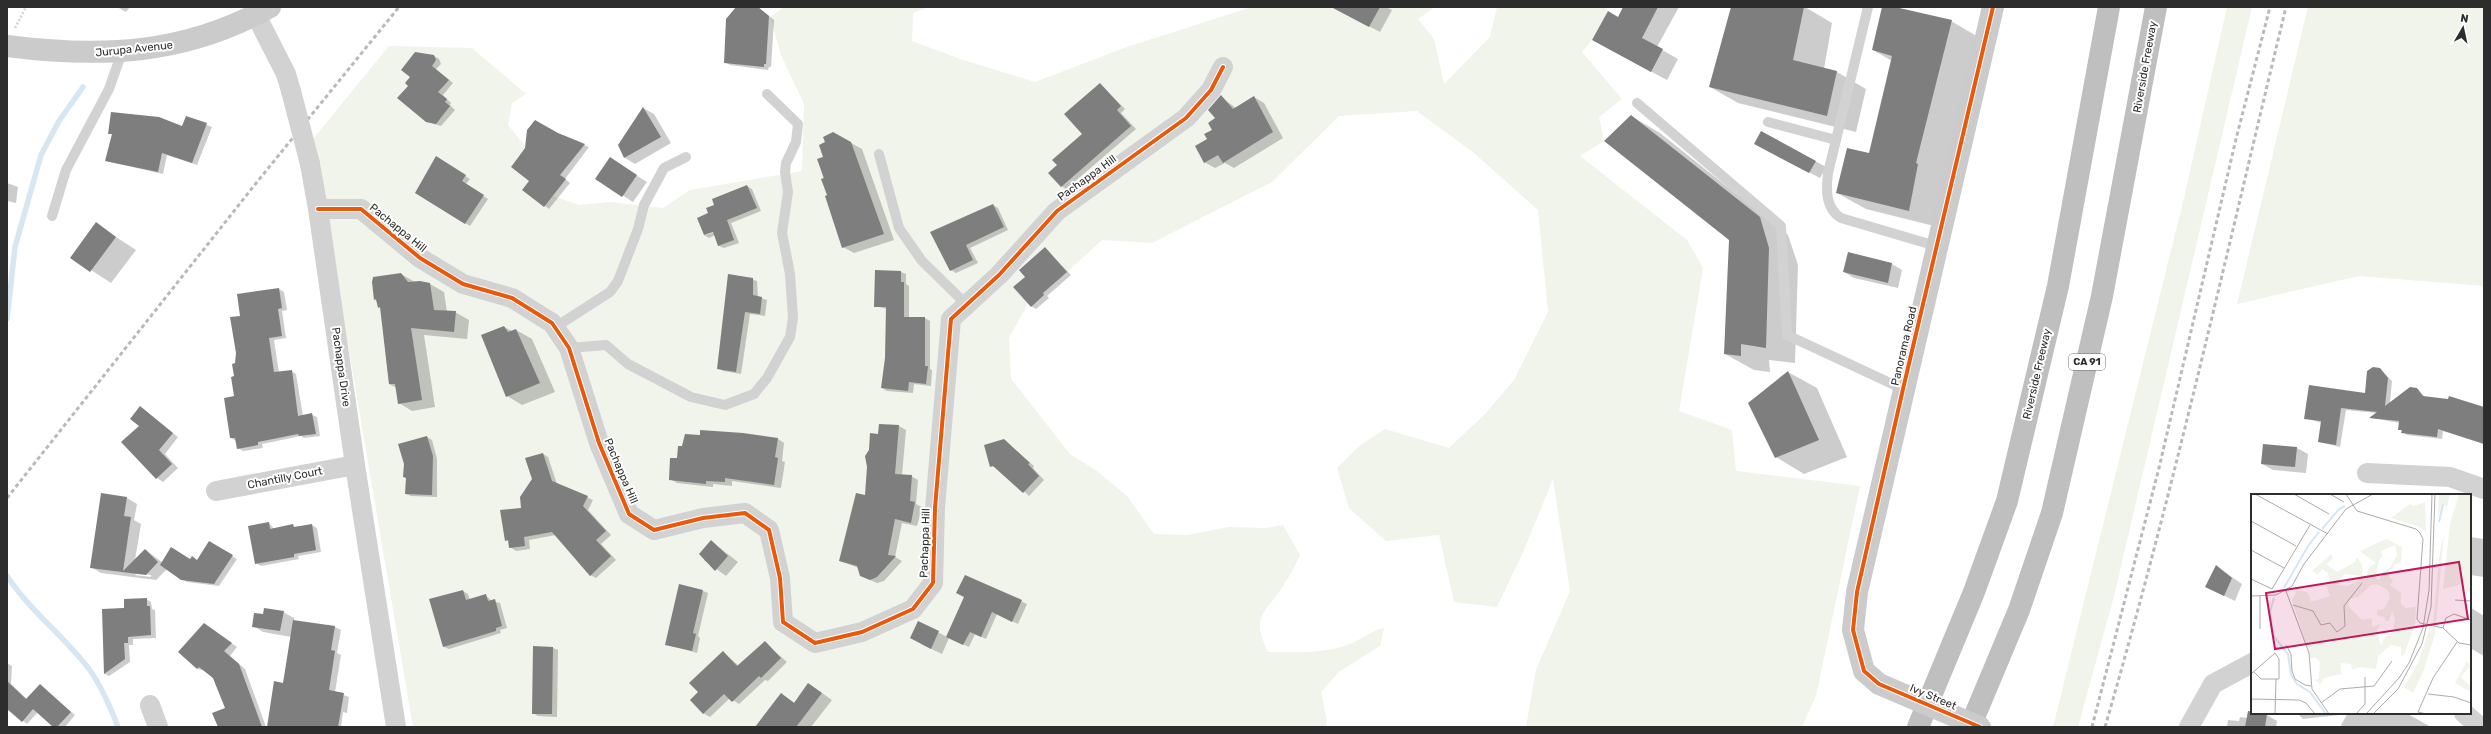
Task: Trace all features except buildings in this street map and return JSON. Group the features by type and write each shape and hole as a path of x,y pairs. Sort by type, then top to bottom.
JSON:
{"highway":[{"name":"Riverside Freeway","path":"1918,727 1974,592 2007,501 2058,286 2109,7"},
{"name":"Riverside Freeway","path":"1970,727 2019,610 2052,513 2102,296 2156,7"}],"street":[{"name":"Panorama Road","path":"1879,684 1864,671 1853,630 1857,592 1936,246 1993,7"},
{"name":"Jurupa Avenue","path":"7,46 69,53 122,52 176,44 221,31 263,11"},
{"name":"Pachappa Drive","path":"263,11 286,74 310,164 318,209 354,465 396,727"},
{"name":"Pachappa Hill","path":"318,209 360,209 420,258 463,284 512,298 552,323 569,348 599,443 629,514 654,530 703,518 745,513 769,530 780,578 783,622 815,643 862,632 913,609 933,583 936,502 952,319 999,275 1058,211 1186,118 1211,90 1223,67"},
{"name":"Chantilly Court","path":"216,491 354,465"},
{"path":"2367,473 2450,477 2484,489"},
{"path":"2189,727 2213,684 2251,664"},
{"name":"Ivy Street","path":"1879,684 1980,727"},
{"path":"150,705 158,727"},
{"path":"2465,714 2480,727"}],"lane":[{"path":"1868,7 1828,173 1827,193 1832,210 1835,214 1936,246"},
{"path":"52,216 66,170 109,89 122,52"},
{"path":"569,348 606,345 628,364 691,397 724,404 754,394 767,378 790,337 793,318 790,274 782,233 788,192 785,168 796,142 798,124 767,94"},
{"path":"1637,103 1780,226 1787,335 1903,389"},
{"path":"1768,122 1836,140"},
{"path":"879,154 898,228 922,261 967,305"},
{"path":"554,328 610,292 618,281 638,229 644,205 664,168 686,157"}],"shaded area":[{"path":"784,7 928,7 913,13 912,41 963,60 1035,82 1127,47 1252,7 1435,7 1418,19 1434,39 1444,84 1490,37 1497,7 1606,7 1608,11 1592,40 1582,52 1622,99 1599,117 1604,141 1580,156 1687,240 1703,268 1679,411 1732,430 1736,471 1860,486 1816,696 1802,727 1526,727 1536,670 1570,591 1553,479 1524,550 1497,607 1454,602 1439,535 1386,541 1349,508 1337,468 1359,446 1385,429 1449,448 1485,414 1514,380 1548,312 1538,210 1474,153 1417,111 1339,116 1272,182 1152,243 1102,240 1067,272 1045,247 1019,269 1025,277 1013,287 1028,303 1009,338 1011,379 1070,454 1097,471 1128,497 1154,534 1188,535 1228,527 1266,528 1283,525 1300,555 1286,582 1266,609 1260,622 1260,630 1268,652 1310,652 1340,647 1350,644 1384,628 1380,646 1340,671 1321,692 1327,720 1326,727 413,727 313,139 389,46 472,48 526,94 512,103 508,125 525,146 511,167 529,181 522,190 544,207 553,196 579,205 611,202 663,208 690,190 802,171 804,104 781,55 770,17"},
{"path":"2227,7 2252,7 2114,596 2078,727 2053,727 2184,198"},
{"path":"2308,7 2484,7 2484,286 2359,276 2237,304"}],"waterway":[{"path":"7,319 15,247 41,155 59,121 83,87"},
{"path":"7,576 26,601 69,645 89,669 98,683 118,727"}],"railway":[{"path":"7,498 253,187 399,7"},
{"path":"2092,727 2159,468 2236,139 2270,7"},
{"path":"2105,727 2177,458 2286,7"}],"cycle path":[{"path":"1980,727 1879,684 1864,671 1853,630 1857,592 1993,7"},
{"path":"318,209 361,209 420,258 463,284 512,298 552,323 569,348 599,443 629,514 654,530 703,518 745,513 769,530 780,578 783,622 815,643 862,632 913,609 933,583 935,508 951,319 999,275 1057,211 1186,118 1211,90 1223,67"}]}
